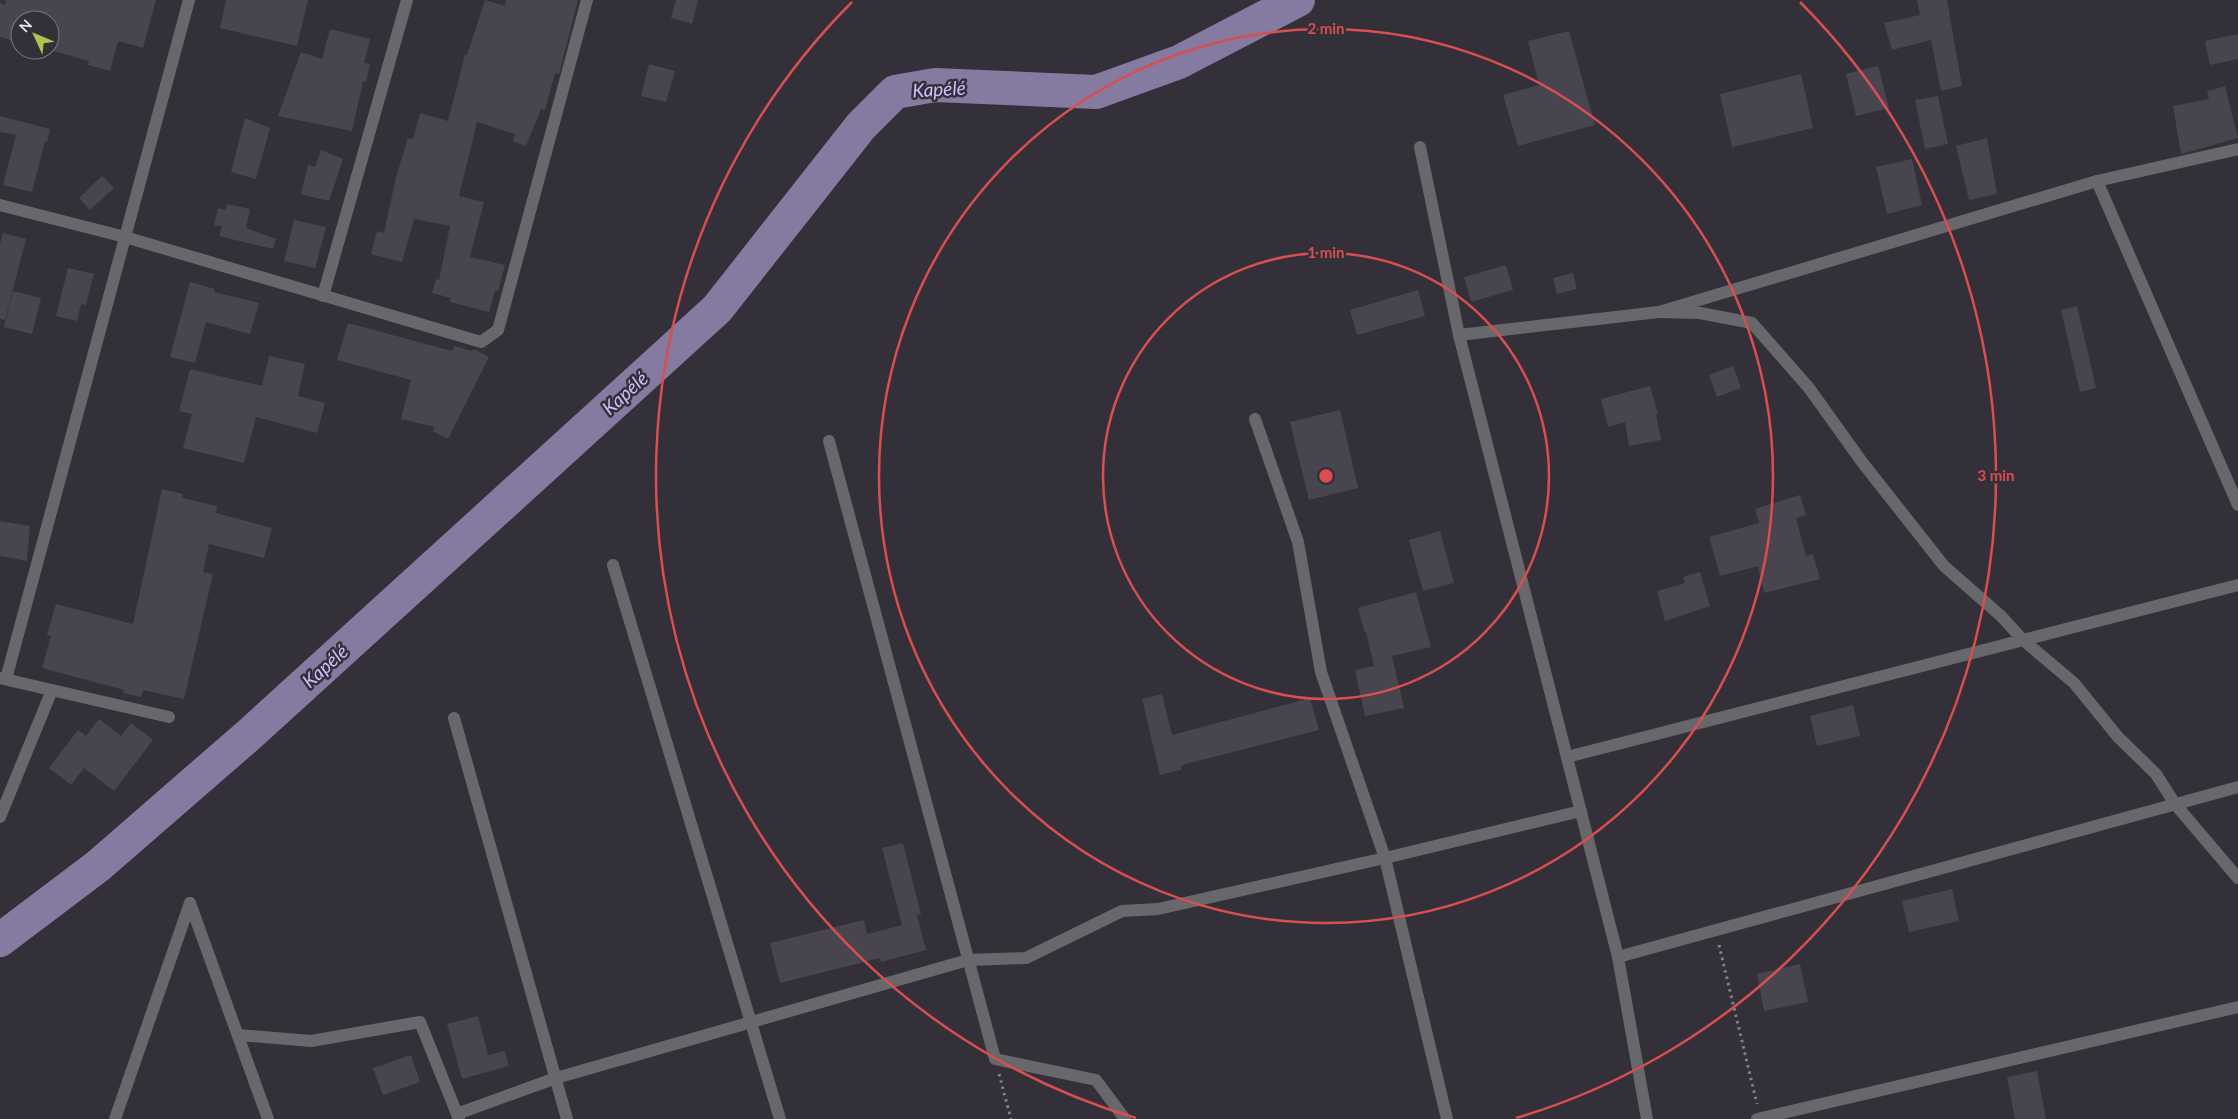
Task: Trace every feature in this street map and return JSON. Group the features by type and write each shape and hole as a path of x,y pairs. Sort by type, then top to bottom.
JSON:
{"street":[{"path":"169,717 3,679 189,0"},
{"path":"323,296 407,0"},
{"path":"0,206 125,237 481,342 498,330 587,0"},
{"path":"1420,147 1459,335 1618,957 1647,1119"},
{"path":"1659,312 2097,181 2238,149"},
{"path":"2097,181 2238,505"},
{"path":"1459,335 1659,312 1700,313 1752,322 1809,388 1862,462 1944,566 2001,616 2023,640 2074,683 2118,737 2156,774 2175,804 2238,878"},
{"path":"1255,419 1298,542 1321,672 1385,858 1446,1119"},
{"path":"828,441 995,1059 1096,1080 1125,1119"},
{"path":"613,565 780,1119"},
{"path":"1567,757 2238,585"},
{"path":"0,817 52,690"},
{"path":"454,718 567,1119"},
{"path":"1618,957 2238,787"},
{"path":"238,1035 311,1041 420,1022 458,1117 556,1078 968,960 1026,958 1122,911 1158,909 1385,858 1581,811"},
{"path":"115,1119 190,903 268,1119"},
{"path":"1758,1118 2238,1006"}],"path":[{"path":"1715,931 1758,1118"},
{"path":"995,1059 1011,1119"}],"building":[{"path":"6,0 156,0 143,48 118,41 110,71 88,65 89,61 60,53 60,10 10,10 10,40 0,37 0,3 5,5"},
{"path":"226,0 308,0 297,46 220,28"},
{"path":"485,0 505,6 506,0 578,0 559,74 555,73 545,110 541,109 526,146 513,141 515,134 477,122 459,196 484,202 470,257 505,265 498,291 495,290 489,312 450,302 451,298 432,293 436,279 439,280 450,226 414,219 402,262 371,254 377,231 384,233 396,177 408,138 413,139 420,113 448,121 465,55 467,55"},
{"path":"676,0 698,0 692,24 671,18"},
{"path":"1917,0 1947,0 1962,86 1941,91 1931,40 1892,50 1884,23 1920,15"},
{"path":"330,29 370,39 364,63 370,64 366,82 363,81 352,131 278,116 301,52 322,59"},
{"path":"1569,31 1595,125 1518,146 1503,95 1539,85 1528,41"},
{"path":"2238,34 2238,59 2210,65 2205,41"},
{"path":"649,64 675,71 666,102 641,96"},
{"path":"1878,66 1889,108 1856,116 1846,74"},
{"path":"1801,74 1813,128 1732,147 1720,94"},
{"path":"2225,86 2238,138 2181,154 2173,106 2209,99 2207,91"},
{"path":"1938,96 1948,144 1925,149 1915,100"},
{"path":"0,116 50,129 47,142 45,141 32,192 3,185 16,135 0,132"},
{"path":"245,118 270,128 256,179 231,172"},
{"path":"1987,138 1997,194 1969,200 1956,146"},
{"path":"321,150 343,159 329,201 301,194 308,165 315,167"},
{"path":"1912,159 1922,205 1887,214 1876,167"},
{"path":"102,176 114,188 90,210 79,198"},
{"path":"227,204 250,209 246,228 276,239 273,249 219,236 222,226 214,225 218,208 226,210"},
{"path":"294,220 326,227 315,268 284,261"},
{"path":"3,233 26,239 5,320 0,319 0,244"},
{"path":"1506,265 1513,290 1471,302 1464,277"},
{"path":"68,268 94,274 86,305 81,304 77,321 56,316"},
{"path":"1573,273 1577,289 1557,294 1553,278"},
{"path":"190,282 215,289 214,292 259,303 250,334 206,322 195,363 170,357"},
{"path":"1418,290 1425,316 1357,335 1350,310"},
{"path":"13,291 41,298 32,334 4,327"},
{"path":"2077,306 2096,388 2080,392 2061,310"},
{"path":"348,323 452,351 454,346 472,351 474,349 489,357 448,439 433,431 435,427 401,419 411,380 337,360"},
{"path":"269,356 305,364 298,396 325,403 317,433 256,417 244,463 183,448 192,414 179,411 190,369 262,386"},
{"path":"1733,366 1741,388 1717,397 1709,375"},
{"path":"1650,386 1658,414 1656,414 1661,440 1629,446 1625,422 1608,427 1601,399"},
{"path":"1340,410 1358,488 1309,500 1290,422"},
{"path":"162,489 183,494 182,498 217,506 216,513 272,528 264,558 209,544 203,572 213,574 184,699 143,690 141,697 123,693 124,690 42,668 51,636 47,635 56,604 133,624"},
{"path":"1800,495 1806,515 1796,518 1806,556 1813,554 1820,579 1764,593 1758,566 1720,576 1709,537 1759,523 1755,509"},
{"path":"0,521 30,526 27,561 0,556"},
{"path":"1440,531 1454,583 1423,591 1409,540"},
{"path":"1700,572 1710,606 1665,621 1657,591 1685,583 1683,577"},
{"path":"1416,592 1431,647 1392,656 1404,708 1365,716 1355,670 1374,666 1358,608"},
{"path":"1162,694 1172,735 1310,698 1319,730 1182,765 1181,770 1160,775 1142,699"},
{"path":"1853,705 1860,736 1817,746 1810,716"},
{"path":"99,719 121,736 131,723 153,740 114,791 84,768 71,785 49,768 78,730 86,736"},
{"path":"903,843 921,914 917,915 926,950 881,962 880,958 780,983 770,943 864,920 867,934 902,925 882,848"},
{"path":"1952,889 1959,921 1909,932 1902,901"},
{"path":"1800,964 1808,1002 1764,1011 1757,974"},
{"path":"478,1016 488,1055 505,1051 509,1066 462,1079 447,1024"},
{"path":"411,1055 420,1082 383,1095 373,1068"},
{"path":"2037,1071 2046,1119 2015,1119 2007,1077"}],"waterway":[{"name":"Kapélé","path":"0,940 98,866 251,733 717,309 861,126 895,92 935,85 1096,92 1179,62 1298,0"}]}
